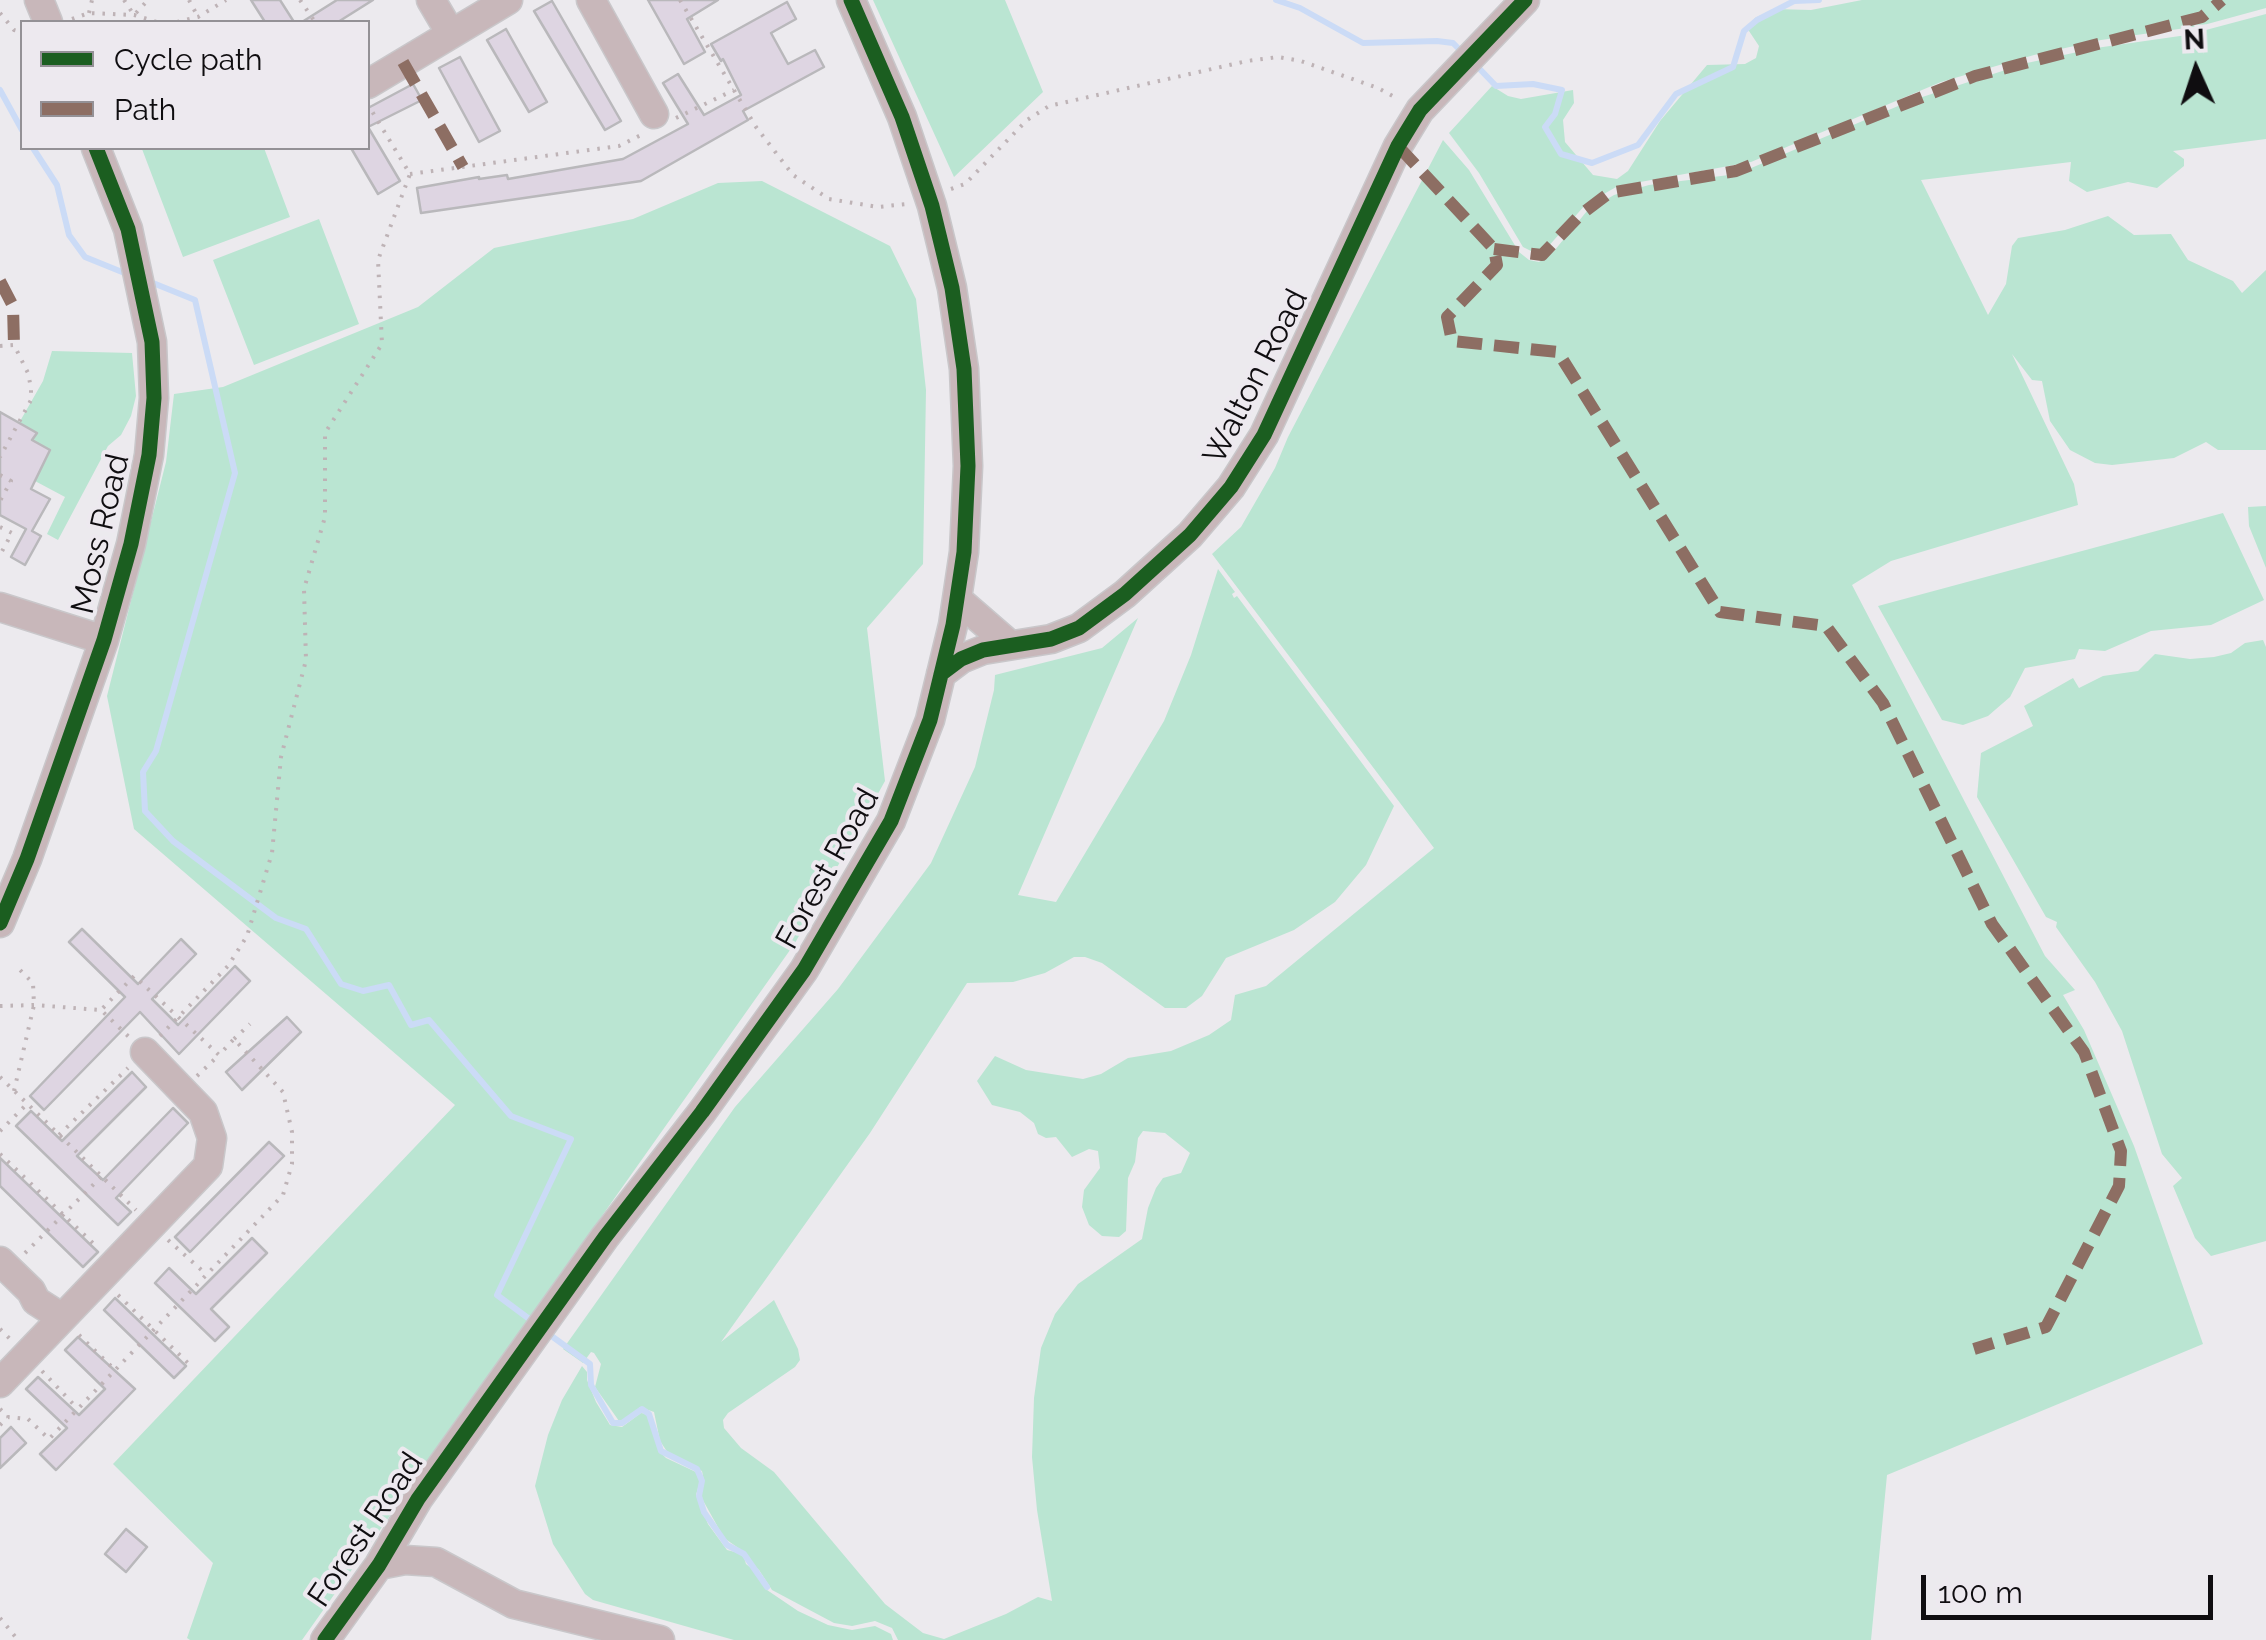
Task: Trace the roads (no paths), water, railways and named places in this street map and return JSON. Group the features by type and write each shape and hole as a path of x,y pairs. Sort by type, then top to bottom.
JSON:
{"street":[{"path":"39,0 56,20"},
{"path":"431,0 451,34"},
{"path":"370,83 508,0"},
{"path":"591,0 658,122"},
{"name":"Forest Road","path":"325,1640 379,1565 418,1498 804,970 891,822 922,745 957,600 966,518 968,426 962,356 952,288 932,206 902,117 851,0"},
{"name":"Walton Road","path":"942,674 973,654 1051,639 1079,628 1125,594 1190,535 1231,487 1264,435 1398,146 1420,110 1525,0"},
{"name":"Moss Road","path":"0,924 104,640 131,544 149,455 154,398 152,342 128,229 97,150"},
{"path":"957,600 1010,645"},
{"path":"0,607 104,640"},
{"path":"0,1383 208,1166 210,1126 203,1112 145,1052"},
{"path":"4,1265 36,1301 62,1317"},
{"path":"418,1498 430,1561"},
{"path":"379,1565 404,1560 430,1561 514,1604 660,1640"}],"waterway":[{"path":"1276,0 1300,8 1363,43 1437,41 1453,43 1464,54"},
{"path":"1473,62 1496,86 1533,84 1562,90 1555,114 1545,127 1561,154 1592,163 1638,145 1676,94 1733,67 1744,31 1757,20 1794,1 1819,0"},
{"path":"0,90 20,126"},
{"path":"34,150 57,185 69,235 85,257 127,274"},
{"path":"148,281 195,300 235,473 156,751 143,772 145,811 173,841 276,918 306,929 341,984 363,991 389,985 411,1025 429,1020 511,1116 571,1139 497,1295 536,1324"},
{"path":"546,1332 590,1364 591,1385 613,1423 622,1423 642,1409 649,1414 661,1451 697,1469 702,1481 699,1496 704,1512 727,1545 744,1554 767,1587"}]}
